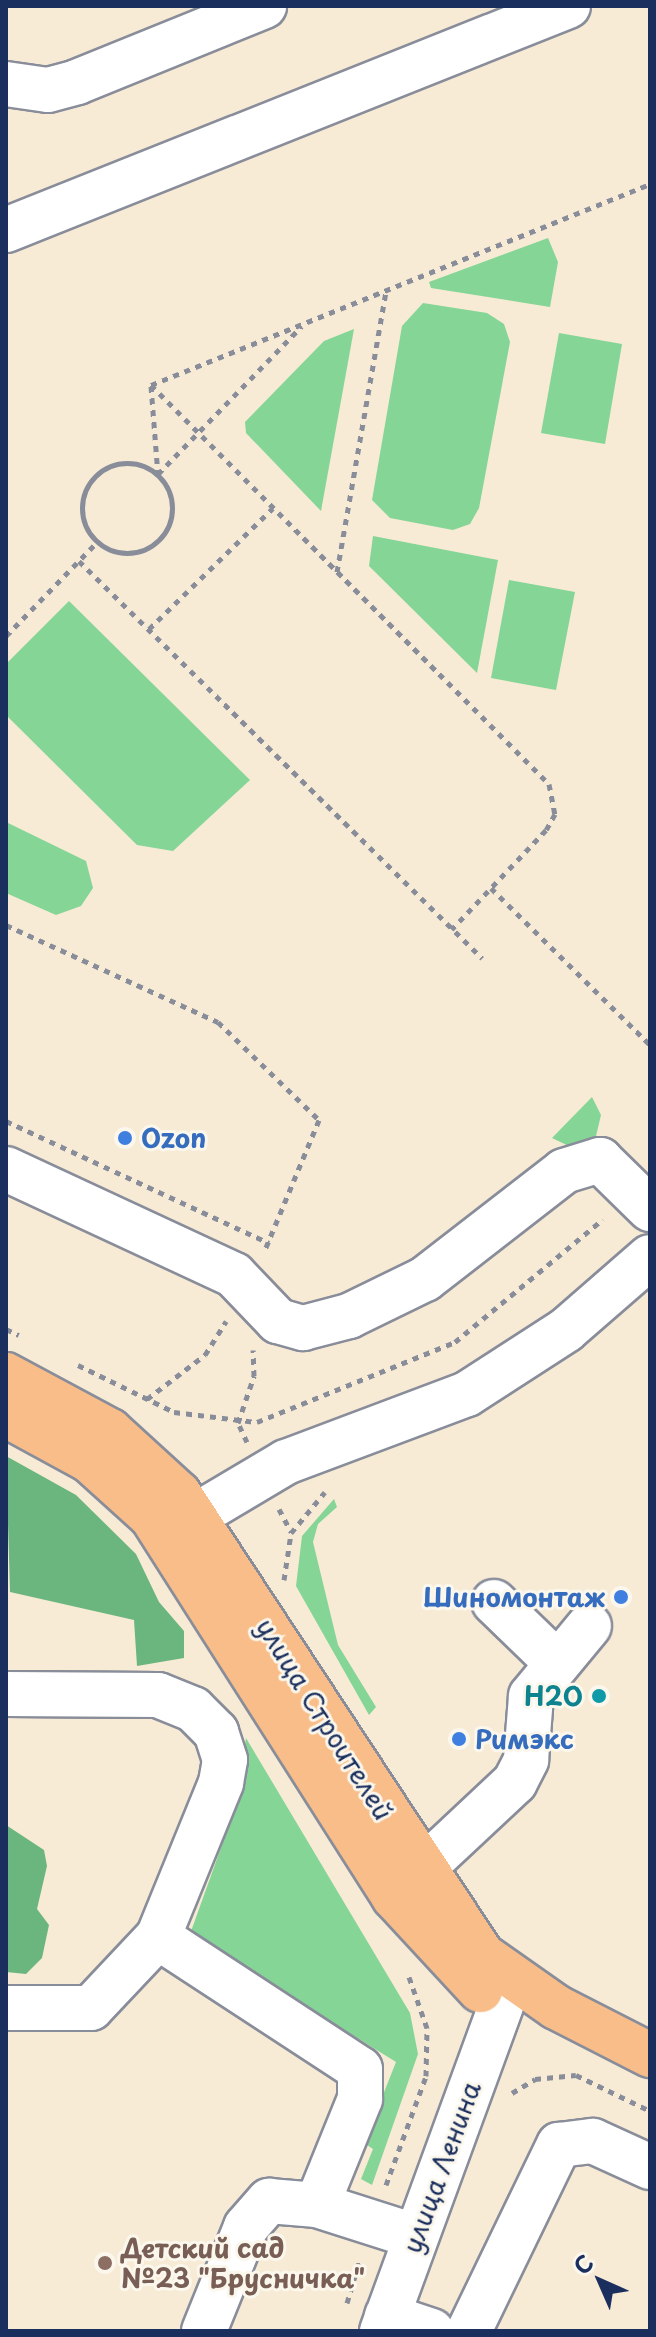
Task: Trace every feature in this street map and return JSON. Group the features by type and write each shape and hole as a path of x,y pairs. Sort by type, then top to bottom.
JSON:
{"main road":[{"name":"улица Строителей","path":"6,1375 110,1431 162,1475 180,1526 394,1897 444,1957 508,1993 650,2084"},
{"name":"улица Строителей","path":"6,1415 89,1460 180,1526 463,1934 508,1993 650,2055"}],"street":[{"path":"6,84 48,90 77,82 264,6"},
{"path":"6,230 568,6"},
{"path":"6,1169 288,1327 329,1323 425,1279 564,1171 600,1160 650,1209"},
{"path":"180,1526 286,1462 467,1394 566,1330 650,1257"},
{"path":"494,1602 557,1663"},
{"path":"420,1871 515,1782 526,1760 531,1696 589,1626"},
{"path":"6,1694 158,1695 193,1709 216,1732 225,1760 221,1783 158,1937 91,2008 6,2008"},
{"path":"158,1937 360,2069 360,2099 317,2205"},
{"name":"улица Ленина","path":"384,2324 414,2236 508,1993"},
{"path":"469,2331 559,2145 593,2141 650,2167"},
{"path":"204,2331 254,2213 281,2199 317,2205 414,2236"},
{"path":"384,2324 432,2331"}],"path":[{"path":"151,385 650,184"},
{"path":"337,572 386,291"},
{"path":"158,474 303,324"},
{"path":"151,385 552,792 555,814 546,830 452,929"},
{"path":"151,385 158,474 172,500 164,536 132,553 97,542 82,509 96,476 123,463 158,474"},
{"path":"149,629 273,508"},
{"path":"6,636 97,542"},
{"path":"79,561 482,958"},
{"path":"491,888 650,1045"},
{"path":"6,925 218,1022 319,1120 242,1302 229,1314 205,1355 147,1399"},
{"path":"6,1121 269,1243"},
{"path":"238,1423 254,1376 247,1335"},
{"path":"284,1587 291,1533 334,1488"}],"green space":[{"path":"548,238 558,262 550,307 431,288 429,282"},
{"path":"423,303 487,313 504,324 510,342 479,508 470,524 453,530 390,518 372,500 402,326"},
{"path":"354,329 321,511 246,433 245,422 324,341"},
{"path":"559,333 622,344 605,444 541,433"},
{"path":"373,536 498,560 477,673 369,566"},
{"path":"509,580 575,592 556,690 491,678"},
{"path":"69,601 250,780 173,851 137,845 6,715 6,664"},
{"path":"6,822 86,861 93,888 81,906 56,915 6,893"},
{"path":"592,1097 601,1115 596,1136 573,1148 552,1138"},
{"path":"6,1456 76,1495 136,1554 159,1602 184,1631 184,1658 137,1666 134,1620 10,1592"},
{"path":"334,1499 337,1507 318,1524 313,1542 338,1645 376,1707 369,1715 296,1586 302,1536"},
{"path":"246,1738 410,2013 418,2054 372,2185 361,2179 373,2149 364,2143 396,2062 190,1934 236,1806"},
{"path":"6,1825 44,1850 47,1866 37,1909 49,1925 42,1958 26,1974 6,1972"}],"place":[{"name":"Ozon","path":"125,1138"},
{"name":"Шиномонтаж","path":"621,1597"},
{"name":"H2O","path":"599,1696"},
{"name":"Римэкс","path":"459,1739"},
{"name":"Детский сад №23 \"Брусничка\"","path":"105,2263"}]}
